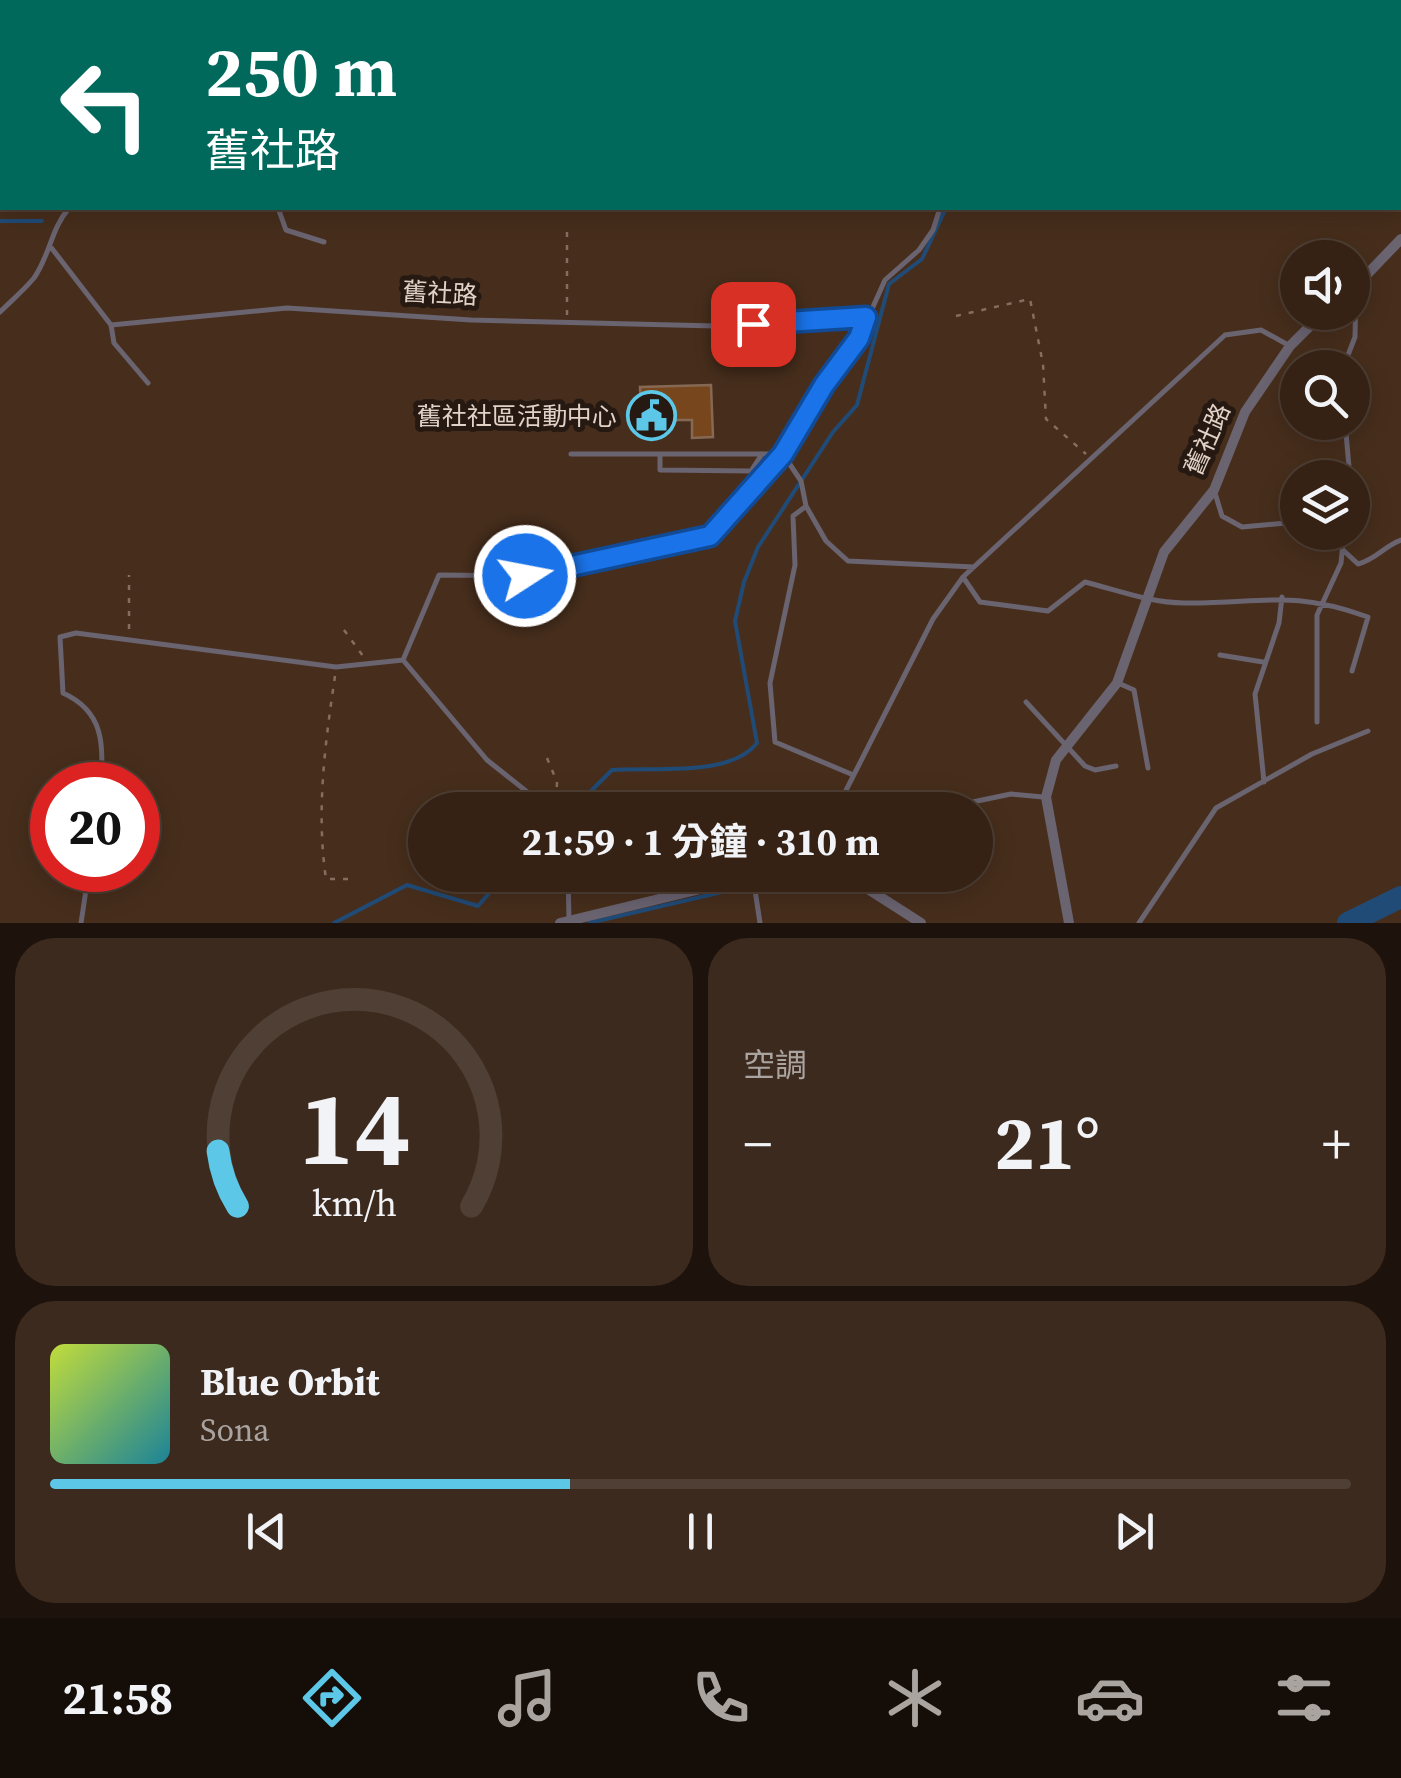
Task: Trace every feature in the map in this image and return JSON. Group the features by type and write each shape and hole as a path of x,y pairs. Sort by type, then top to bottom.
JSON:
{"street":[{"path":"1370,271 1401,239"},
{"name":"舊社路","path":"1069,923 1046,797 1056,760 1118,683 1164,552 1214,490 1245,412 1290,346 1306,330"},
{"path":"564,921 672,892"},
{"path":"872,892 920,923"}],"lane":[{"path":"0,312 34,277 50,246 53,227 67,210"},
{"path":"279,210 286,230 324,242"},
{"path":"403,660 440,575 525,576 710,536 783,454 824,385 859,338 885,280 934,230 939,210"},
{"path":"50,246 112,324 114,342 148,383"},
{"name":"舊社路","path":"112,324 287,308 471,320 716,326 866,317"},
{"path":"844,792 933,619 963,577 1226,335 1261,330 1290,346"},
{"path":"571,454 783,454"},
{"path":"660,454 660,470 750,471 762,454"},
{"path":"783,454 801,481 806,506 826,541 848,561 974,567"},
{"path":"1214,490 1222,516 1242,527 1280,524"},
{"path":"806,506 793,516 795,564 770,683 775,742 852,774"},
{"path":"1316,722 1316,615 1342,550 1358,564 1377,559 1390,544 1401,540"},
{"path":"963,577 980,602 1037,612 1048,611 1085,582 1182,604 1282,597 1324,601 1368,617 1352,670"},
{"path":"1264,782 1256,694 1263,662 1279,623 1282,597"},
{"path":"102,762 103,735 78,700 63,693 60,637 76,633 336,666 403,660"},
{"path":"1220,655 1263,662"},
{"path":"403,660 487,760 529,792"},
{"path":"1118,683 1134,690 1148,768"},
{"path":"1026,702 1085,766 1095,770 1116,766"},
{"path":"1140,923 1216,808 1312,754 1368,731"},
{"path":"993,798 1011,794 1046,797"},
{"path":"81,923 86,892"},
{"path":"564,921 567,892"},
{"path":"757,892 760,923"}],"path":[{"path":"567,321 568,227"},
{"path":"956,316 1030,299 1043,364 1046,419 1091,459"},
{"path":"129,640 130,576"},
{"path":"344,630 368,666"},
{"path":"336,666 324,756 320,840 326,879 356,878"},
{"path":"547,758 557,782 556,792"}],"building":[{"name":"舊社社區活動中心","path":"711,385 713,437 692,438 692,420 663,422 663,434 642,435 640,387"}],"waterway":[{"path":"590,792 612,770 711,766 745,754 757,743 735,621 744,582 758,547 833,432 857,405 889,284 922,259 945,210"},
{"path":"0,221 42,221"},
{"path":"334,923 408,885"},
{"path":"431,892 478,906 490,892"},
{"path":"589,923 722,892"},
{"path":"1348,923 1401,897"}],"place":[{"name":"舊社社區活動中心","path":"652,416"}],"route":[{"path":"525,576 710,536 783,454 824,385 859,338 866,317 753,324"}]}
